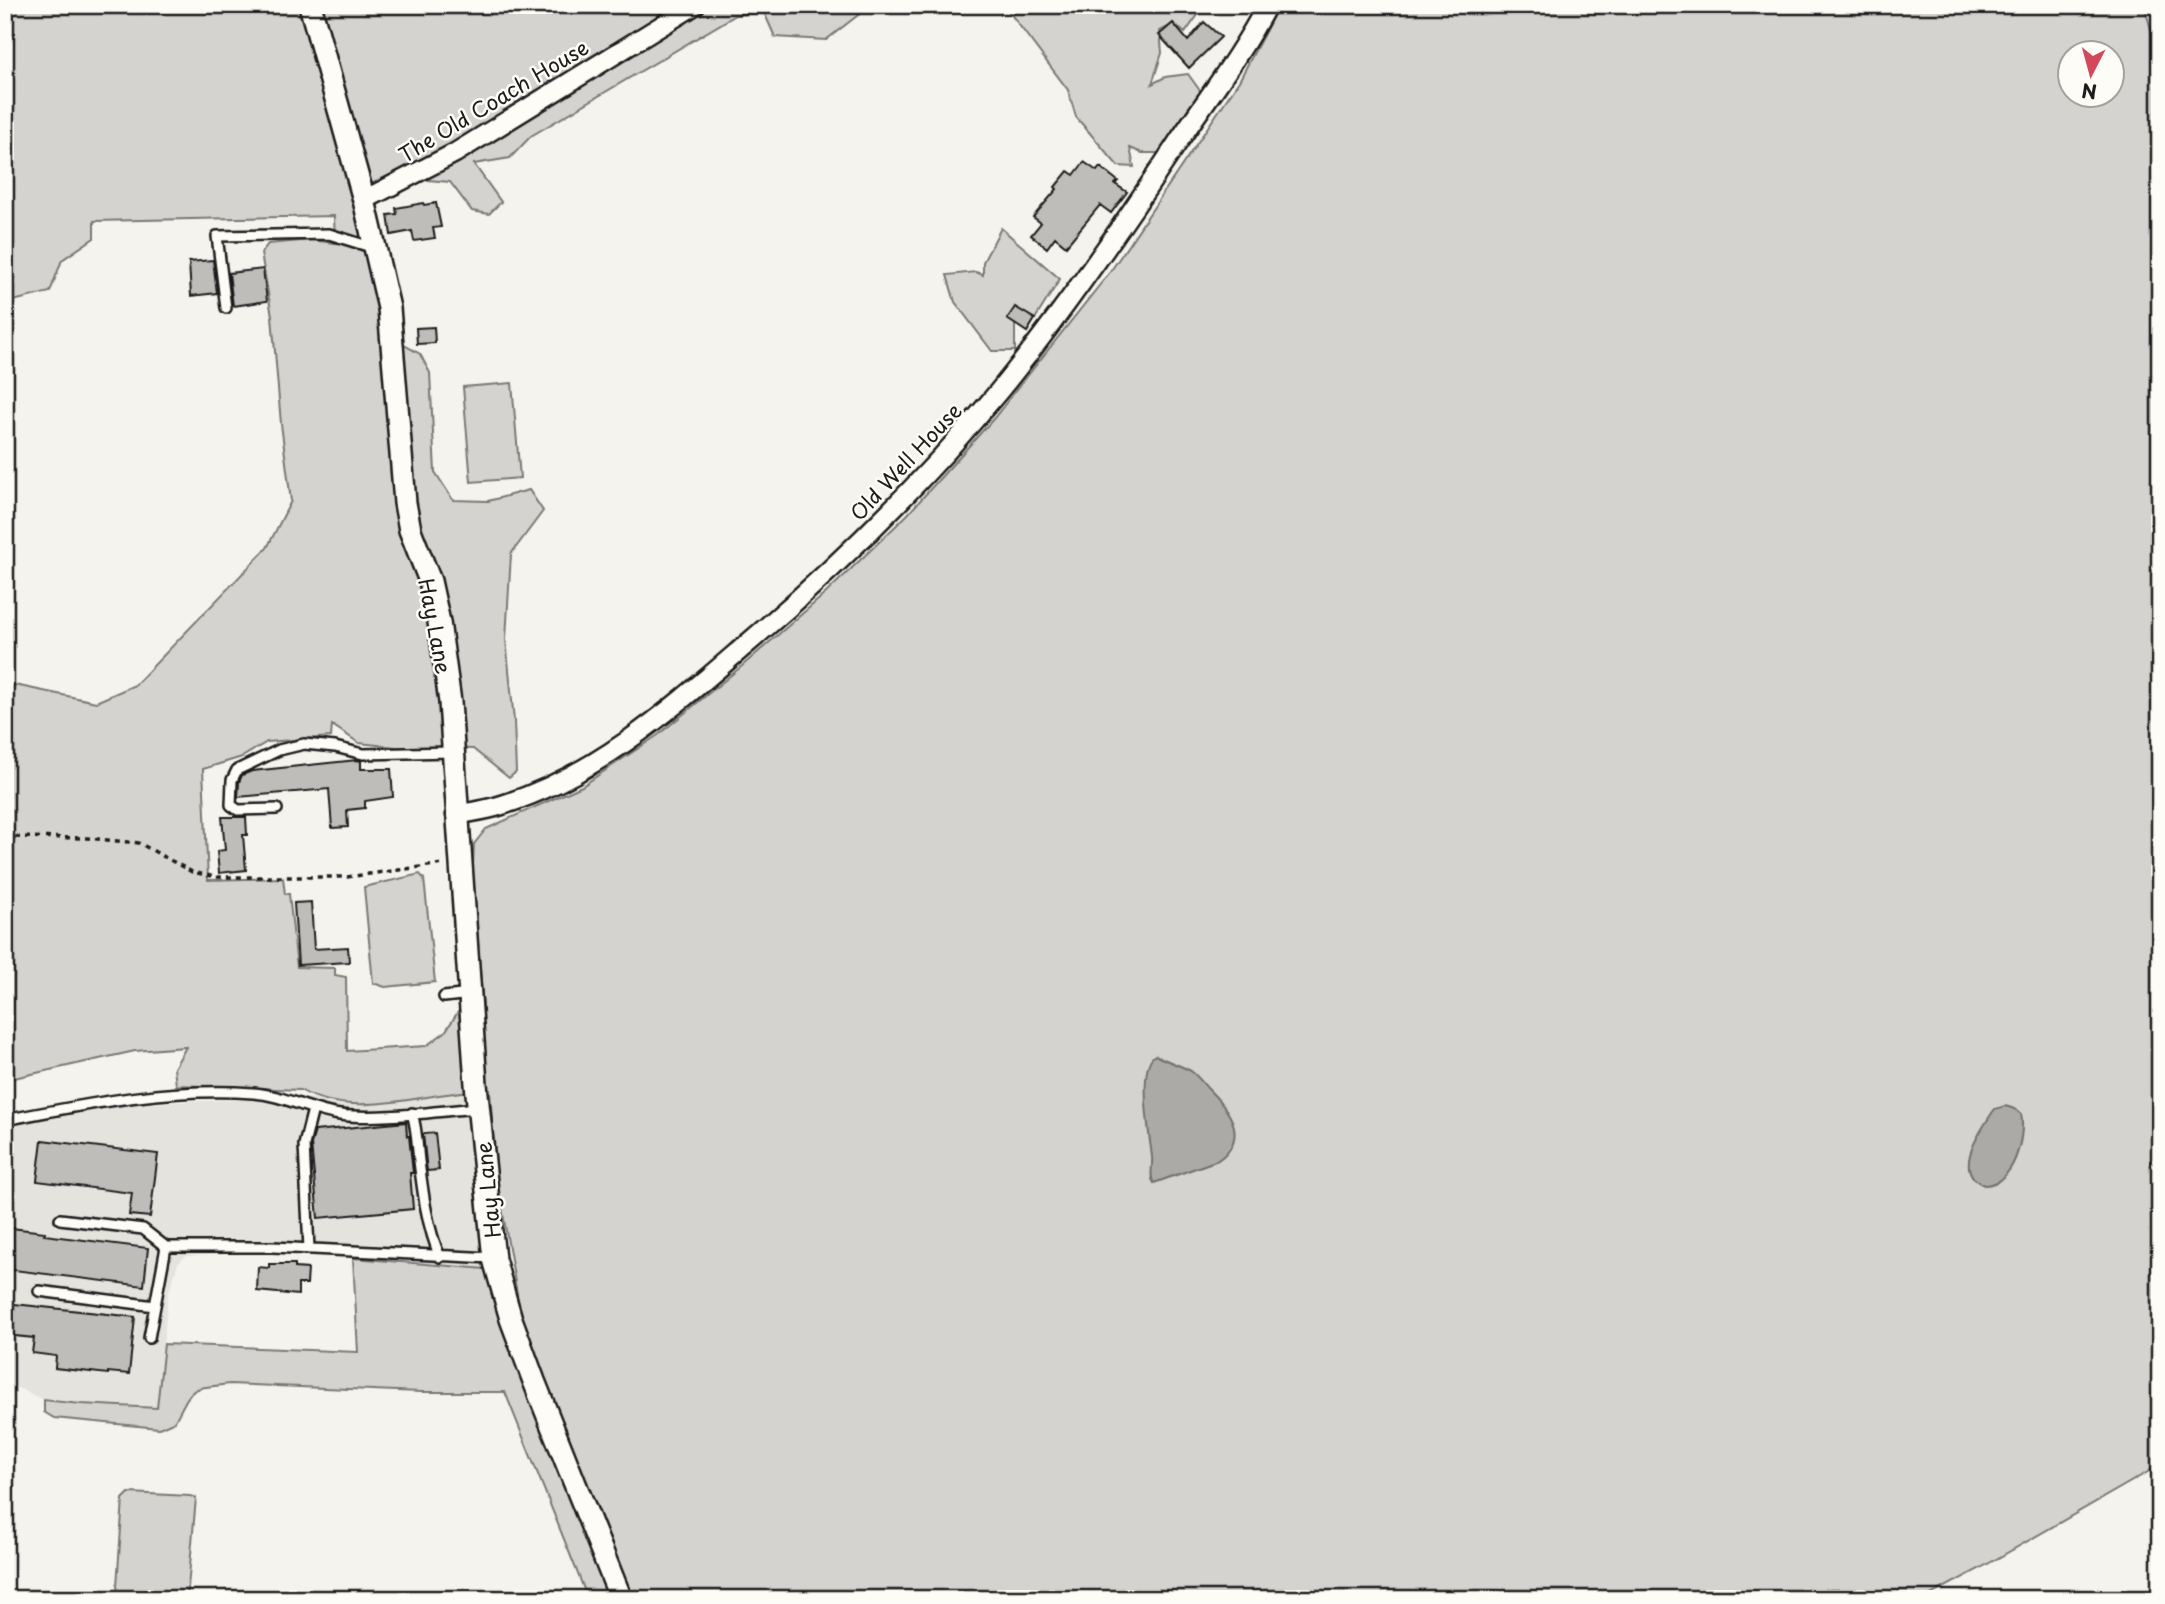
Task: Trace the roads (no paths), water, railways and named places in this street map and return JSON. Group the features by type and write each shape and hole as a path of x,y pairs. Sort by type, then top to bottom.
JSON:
{"street":[{"name":"Hay Lane","path":"310,5 376,249 389,308 405,503 410,530 430,581 439,622 450,702 478,1108 494,1259 499,1281 534,1381 621,1599"},
{"name":"The Old Coach House","path":"363,200 455,153 695,5"},
{"name":"Old Well House","path":"456,815 500,806 545,789 586,768 629,740 673,707 802,597 866,537 998,392 1046,331 1136,206 1267,5"}],"lane":[{"path":"226,308 218,236 329,234 376,249"},
{"path":"277,809 238,810 231,806 232,780 237,770 279,750 304,744 335,747 363,754 452,752"},
{"path":"444,996 470,994"},
{"path":"5,1120 178,1092 274,1095 313,1109 355,1116 478,1108"},
{"path":"309,1249 304,1145 313,1109"},
{"path":"412,1113 417,1129 430,1233 440,1257"},
{"path":"60,1219 143,1229 166,1247 149,1338"},
{"name":"Hay Lane","path":"166,1247 273,1247 494,1259"},
{"path":"39,1291 155,1306"}]}
